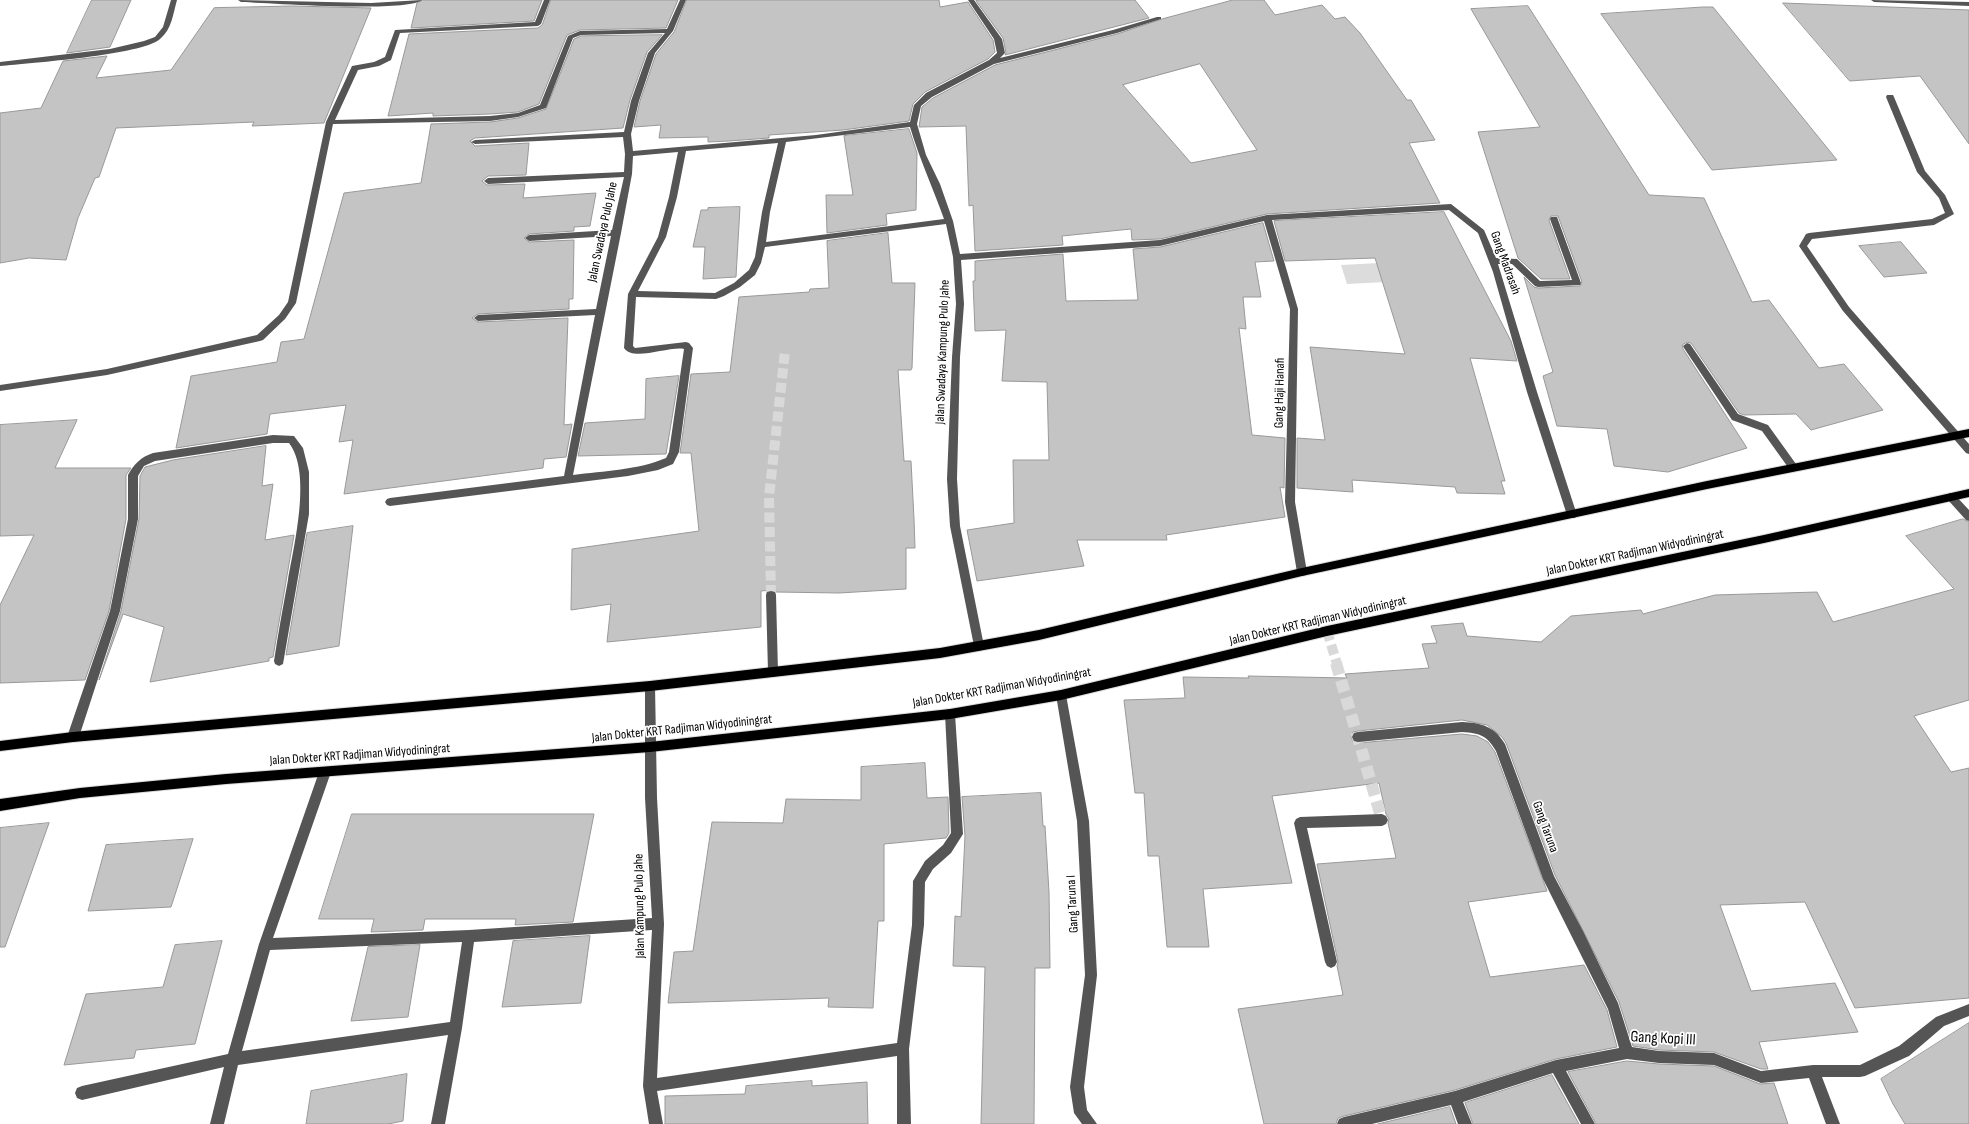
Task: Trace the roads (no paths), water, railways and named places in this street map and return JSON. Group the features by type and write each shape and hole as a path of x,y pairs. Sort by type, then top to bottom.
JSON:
{"main road":[{"path":"0,746 73,737 650,686 940,653 1039,635 1302,572 1793,467 1969,433"},
{"name":"Jalan Dokter KRT Radjiman Widyodiningrat","path":"0,806 80,793 325,772 650,747 950,714 1061,695 1327,631 1764,540 1969,493"}],"street":[{"path":"0,64 116,50 146,43 157,38 166,28 174,0"},
{"path":"241,0 371,5 404,3 419,0"},
{"path":"0,388 107,372 260,338 282,317 292,303 330,122 355,68 376,64 388,58 397,31 538,24 547,0"},
{"name":"Jalan Swadaya Pulo Jahe","path":"568,478 628,174 630,154 627,134 635,101 652,54 670,31 683,0"},
{"path":"971,0 998,39 1001,53 992,62"},
{"path":"1874,0 1956,2 1969,4"},
{"path":"630,154 853,133 913,124 918,106 929,95 992,62 1116,32 1159,18"},
{"path":"330,122 467,119 515,116 534,111 543,106 570,37 580,33 670,31"},
{"path":"1890,97 1921,172 1942,197 1950,214 1934,222 1809,236 1803,246 1846,309 1969,450"},
{"name":"Jalan Swadaya Kampung Pulo Jahe","path":"913,124 922,155 936,184 949,221 957,257 960,304 955,372 952,479 955,526 979,646"},
{"path":"475,142 627,134"},
{"path":"632,294 684,294 702,297 726,293 754,268 761,245 764,224 783,139"},
{"path":"390,502 568,478 628,472 658,466 670,461 674,452 689,348 686,345 634,351 628,348 632,294 662,237 673,197 682,150"},
{"path":"488,181 628,174"},
{"name":"Gang Madrasah","path":"957,257 1160,243 1267,218 1451,207 1481,232 1492,261 1532,392 1572,515"},
{"name":"Gang Haji Hanafi","path":"1267,218 1294,309 1290,502 1302,572"},
{"path":"1492,261 1514,261 1538,284 1577,283 1554,219"},
{"path":"761,245 949,221"},
{"path":"529,238 617,233"},
{"path":"478,318 600,312"},
{"path":"1687,346 1734,417 1765,428 1793,467"},
{"path":"73,737 118,597 134,519 133,475 141,463 153,457 273,439 291,439 298,448 304,472 304,514 279,661"},
{"path":"1951,497 1969,517"},
{"path":"771,595 773,672"},
{"name":"Jalan Kampung Pulo Jahe","path":"650,686 651,798 658,924 650,1086 656,1124"},
{"name":"Gang Taruna I","path":"1061,695 1083,821 1090,988 1077,1087 1081,1113 1090,1124"},
{"path":"904,1124 903,1049 918,925 919,881 929,865 947,849 957,834 950,714"},
{"name":"Gang Taruna","path":"1358,737 1462,727 1479,728 1496,740 1506,760 1549,879 1579,935 1614,1007 1627,1053"},
{"path":"217,1124 232,1059 265,944 325,772"},
{"path":"1331,962 1300,823 1382,820"},
{"path":"265,944 469,936 658,924"},
{"path":"438,1124 456,1028 469,936"},
{"name":"Gang Kopi III","path":"1344,1124 1455,1098 1556,1066 1627,1053 1659,1057 1714,1059 1761,1077 1813,1071 1860,1071 1904,1051 1940,1021 1969,1010"},
{"path":"82,1093 232,1059 456,1028"},
{"path":"650,1086 903,1049"},
{"path":"1556,1066 1588,1124"},
{"path":"1813,1071 1833,1124"},
{"path":"1455,1098 1465,1124"}],"tunnel":[{"path":"771,595 769,497 785,351"},
{"path":"1327,631 1337,664"},
{"path":"1336,663 1382,820"}]}
